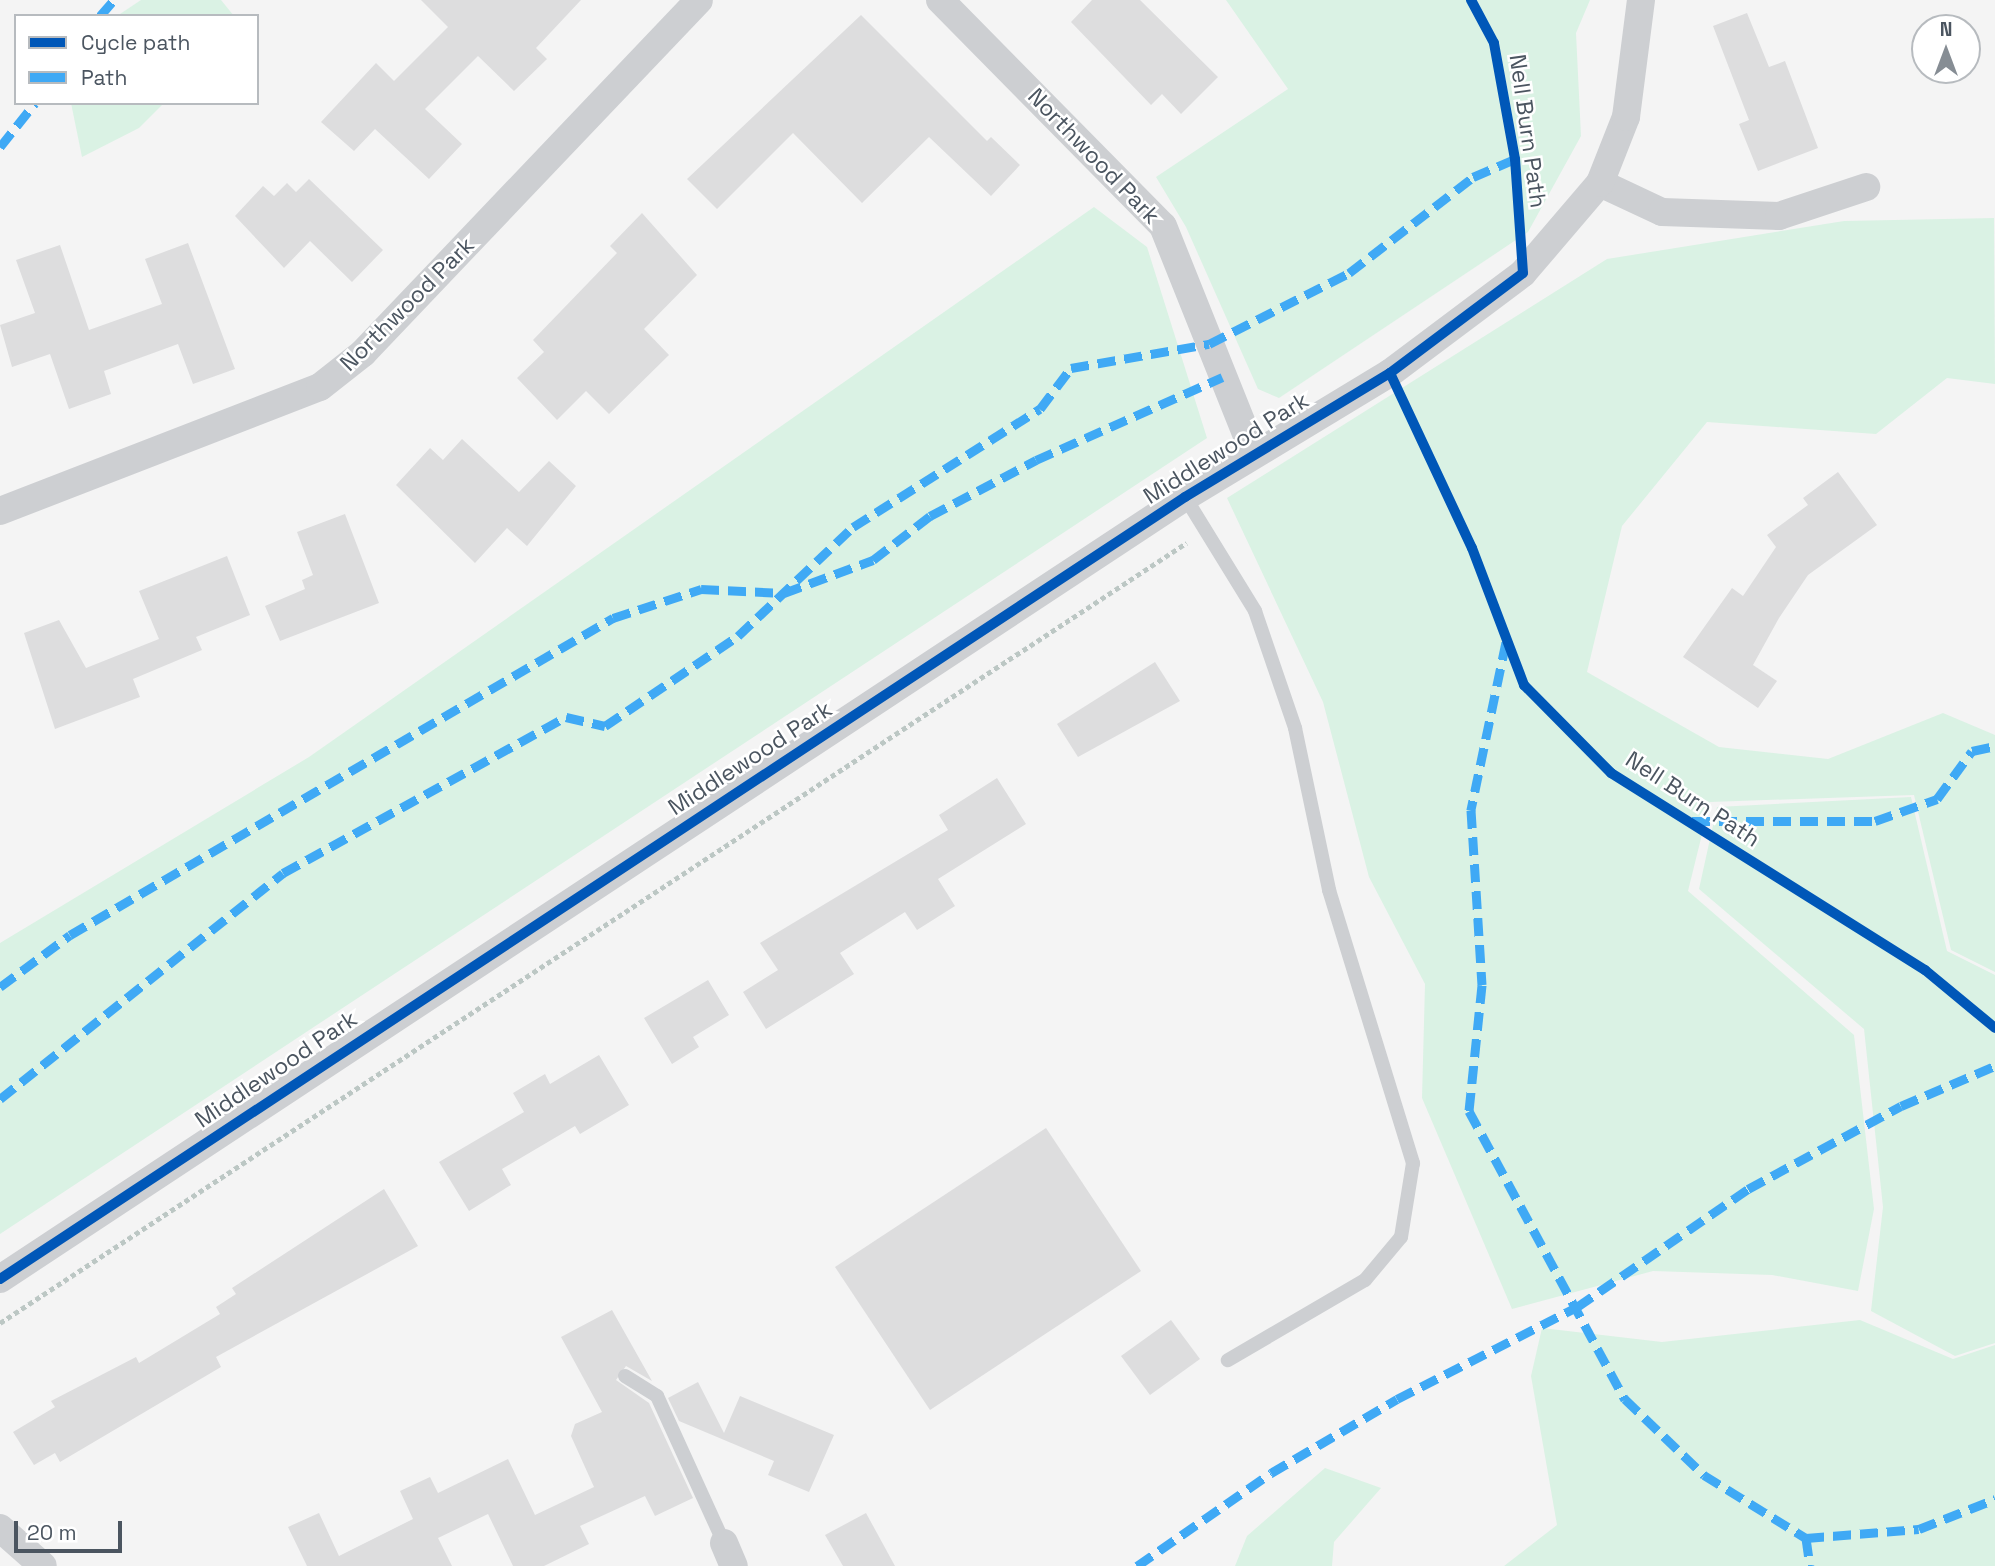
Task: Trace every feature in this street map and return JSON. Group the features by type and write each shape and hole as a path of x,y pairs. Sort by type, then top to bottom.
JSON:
{"street":[{"name":"Northwood Park","path":"0,511 320,387 363,354 699,0"},
{"name":"Northwood Park","path":"940,0 1163,226 1254,454"},
{"name":"Middlewood Park","path":"0,1279 1185,497 1390,373 1523,273 1600,183 1626,117 1641,0"},
{"path":"1600,183 1662,212 1779,216 1866,187"},
{"path":"0,1528 43,1566"}],"lane":[{"path":"1185,497 1208,529 1255,611 1295,728 1329,890 1413,1163 1401,1237 1365,1280 1228,1360"},
{"path":"625,1376 657,1396 729,1554"}],"path":[{"path":"0,1323 1208,529"}],"green space":[{"path":"141,0 221,0 232,14 120,14"},
{"path":"1226,0 1590,0 1576,33 1581,136 1528,232 1279,398 1258,389 1186,227 1156,177 1288,89"},
{"path":"71,105 162,105 139,128 82,157"},
{"path":"1094,207 1147,247 1207,438 0,1234 0,943 309,757"},
{"path":"1994,218 1995,384 1947,378 1876,434 1707,422 1622,526 1587,672 1719,747 1828,759 1943,713 1995,735 1995,972 1951,950 1914,795 1710,802 1688,891 1854,1035 1874,1209 1858,1291 1772,1275 1653,1271 1512,1309 1422,1098 1425,984 1369,877 1323,702 1227,498 1607,259 1844,221"},
{"path":"1911,797 1947,951 1995,975 1995,1343 1955,1356 1871,1311 1883,1207 1864,1029 1699,889 1717,807"},
{"path":"1860,1320 1953,1359 1995,1345 1995,1566 1504,1566 1557,1525 1531,1376 1542,1328 1662,1342"},
{"path":"1325,1468 1381,1488 1334,1542 1332,1566 1235,1566 1247,1536"}],"building":[{"path":"421,0 581,0 536,48 547,59 514,91 478,56 425,109 462,144 429,179 375,129 354,151 321,122 376,63 394,81 448,27"},
{"path":"1092,0 1140,0 1218,77 1181,114 1162,94 1151,105 1071,22"},
{"path":"1747,13 1769,67 1785,61 1818,148 1758,171 1739,124 1749,120 1713,26"},
{"path":"861,15 987,141 991,137 1020,165 991,196 929,137 862,203 793,133 717,209 687,179"},
{"path":"309,179 383,250 352,282 310,241 284,268 235,216 263,186 274,196 287,183 296,192"},
{"path":"642,213 697,275 644,329 669,355 609,414 586,391 557,420 517,378 544,352 533,340 617,253 610,246"},
{"path":"188,243 235,369 193,384 178,344 104,371 111,394 69,409 50,354 12,367 0,325 35,313 16,260 60,245 89,330 162,304 145,259"},
{"path":"462,439 519,492 549,461 576,486 527,546 507,528 475,563 396,485 430,448 443,460"},
{"path":"1838,472 1877,525 1808,575 1779,618 1753,665 1777,681 1758,708 1683,657 1732,588 1743,596 1776,547 1767,535 1808,505 1803,498"},
{"path":"345,514 379,603 280,641 265,606 305,589 302,580 313,575 297,532"},
{"path":"227,556 250,615 196,637 202,650 133,679 140,697 55,729 24,633 59,620 86,668 159,639 139,591"},
{"path":"1155,662 1180,701 1078,757 1057,724"},
{"path":"997,778 1026,824 938,879 955,906 917,930 905,912 840,953 854,974 766,1029 743,992 778,970 760,943 948,830 939,815"},
{"path":"708,980 729,1015 693,1037 699,1047 672,1064 644,1018"},
{"path":"599,1055 629,1105 580,1134 575,1126 502,1169 511,1185 469,1211 439,1162 524,1112 513,1093 545,1074 550,1084"},
{"path":"1046,1128 1141,1271 930,1410 835,1267"},
{"path":"384,1189 418,1246 216,1357 221,1367 60,1462 55,1453 34,1465 13,1432 55,1407 51,1401 136,1357 139,1363 220,1314 216,1307 236,1294 232,1288"},
{"path":"612,1310 652,1381 626,1366 616,1380 649,1403 693,1498 655,1516 645,1496 580,1526 589,1544 544,1566 513,1566 488,1514 438,1538 452,1566 307,1566 288,1527 319,1513 339,1556 413,1519 400,1491 430,1477 438,1493 508,1459 535,1515 594,1487 571,1436 575,1424 602,1412 561,1337"},
{"path":"1171,1320 1200,1359 1150,1395 1121,1356"},
{"path":"698,1382 724,1433 740,1396 834,1435 809,1492 768,1475 774,1461 679,1421 668,1398"},
{"path":"866,1513 895,1566 843,1566 825,1535"}],"marked path":[{"path":"102,14 114,0"},
{"path":"0,147 33,105"},
{"path":"0,1099 283,873 566,717 605,726 738,636 853,527 1040,409 1071,368 1209,344 1349,273 1473,177 1515,159"},
{"path":"0,987 70,935 613,618 701,589 784,593 873,560 930,516 1036,460 1222,377"},
{"path":"1506,642 1471,810 1482,985 1469,1111 1625,1399 1704,1475 1806,1538 1919,1529 1995,1499"},
{"path":"1692,821 1875,821 1937,799 1972,751 1995,746"},
{"path":"1137,1566 1271,1473 1397,1399 1577,1307 1748,1189 1901,1106 1995,1066"},
{"path":"1806,1538 1810,1566"}],"cycle path":[{"name":"Nell Burn Path","path":"0,1279 1185,497 1390,373 1523,273 1515,159 1494,43 1471,0"},
{"name":"Nell Burn Path","path":"1390,373 1472,548 1524,685 1611,773 1925,970 1995,1028"}]}
